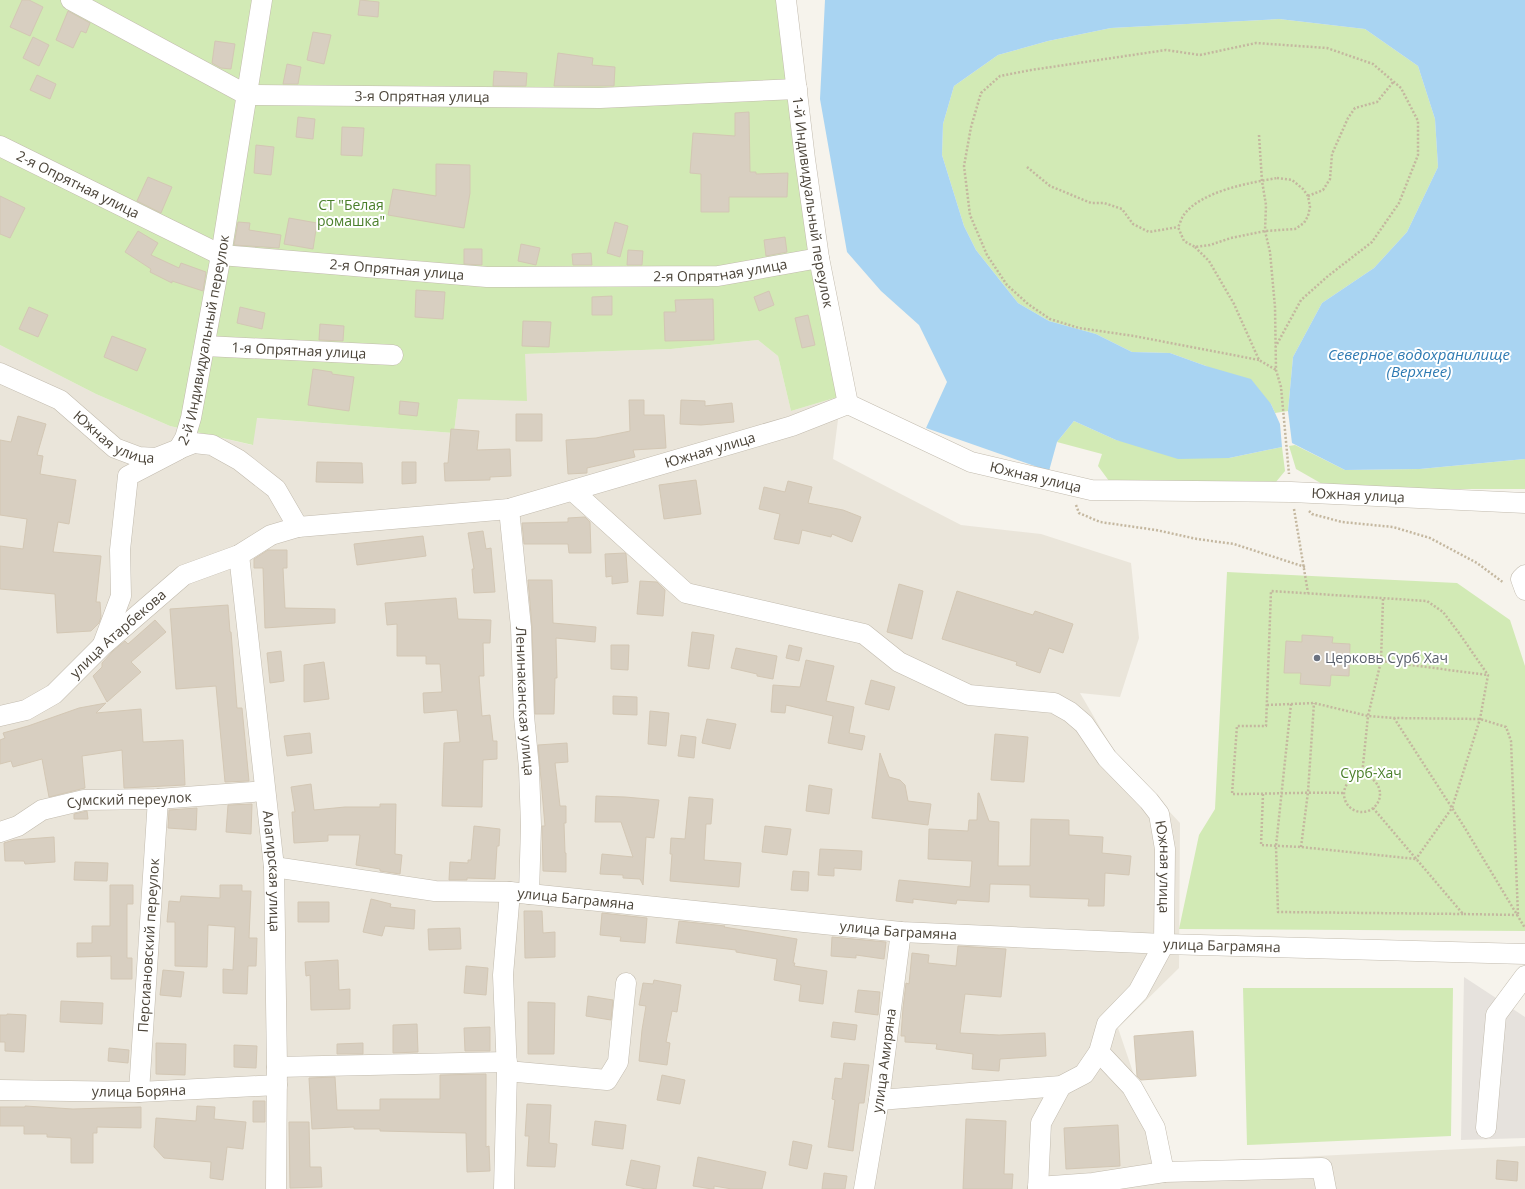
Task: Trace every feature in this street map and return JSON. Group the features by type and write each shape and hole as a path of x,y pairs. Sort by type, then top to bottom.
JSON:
{"street":[{"name":"3-я Опрятная улица","path":"71,0 247,95 600,98 797,89"},
{"name":"2-й Индивидуальный переулок","path":"102,646 121,596 120,550 128,476 178,450 185,438 190,418 205,346 221,255 262,0"},
{"name":"1-й Индивидуальный переулок","path":"786,0 818,258 848,404"},
{"name":"2-я Опрятная улица","path":"0,146 221,255 487,277 718,276 818,258"},
{"name":"1-я Опрятная улица","path":"205,346 393,355"},
{"name":"Южная улица","path":"0,373 60,400 115,448 139,457 156,458 194,443 212,445 239,460 276,489 298,527"},
{"name":"Южная улица","path":"239,554 271,535 298,527 509,509 792,426 848,404 971,462 1091,490 1291,492 1525,504"},
{"name":"Южная улица","path":"573,491 686,592 864,634 899,662 969,695 1054,703 1070,712 1084,724 1107,758 1149,801 1158,814 1165,849 1164,944"},
{"name":"Ленинаканская улица","path":"509,509 521,627 524,716 529,768 531,826 529,894"},
{"name":"улица Атарбекова","path":"0,716 26,710 54,694 102,646 184,575 239,554"},
{"name":"Алагирская улица","path":"239,554 274,868 277,1076 276,1189"},
{"path":"1516,587 1525,575"},
{"name":"Сумский переулок","path":"0,832 18,826 42,810 84,800 158,799 265,790"},
{"name":"Персиановский переулок","path":"139,1092 158,799"},
{"name":"улица Баграмяна","path":"274,868 435,891 510,892 901,932 1164,944 1525,954"},
{"path":"504,1189 507,1066 503,975 510,892"},
{"name":"улица Амиряна","path":"864,1189 879,1100 901,932"},
{"path":"879,1100 1061,1086 1084,1074 1099,1052 1107,1024 1138,992 1164,944"},
{"path":"1486,1128 1496,1015 1525,976"},
{"path":"507,1066 607,1080 618,1062 626,983"},
{"path":"1099,1052 1132,1087 1154,1128 1164,1172"},
{"name":"улица Боряна","path":"0,1090 139,1092 277,1076 507,1066"},
{"path":"1061,1086 1041,1123 1038,1188 1164,1172 1322,1168 1326,1189"}],"path":[{"path":"1276,346 1301,300 1328,276 1372,242 1399,203 1418,155 1418,121 1402,88 1373,64 1328,48 1256,43 1200,55 1166,50 1030,70 1000,76 982,93 970,127 964,166 970,215 987,255 1007,285 1028,304 1050,319 1079,328 1134,336 1259,360 1276,370"},
{"path":"1308,196 1323,190 1330,179 1332,154 1348,118 1355,108 1377,102 1394,82"},
{"path":"1259,135 1262,181 1266,205 1265,231 1270,252 1275,307 1276,370 1281,387 1287,452"},
{"path":"1027,167 1050,186 1091,203 1104,203 1122,209 1133,224 1149,232 1178,227"},
{"path":"1195,247 1210,245 1231,238 1265,231 1295,229 1304,223 1308,216 1310,207 1308,196 1292,180 1277,178 1262,181 1217,192 1202,199 1183,216 1178,227 1184,240 1195,247 1209,261 1234,304 1259,360"},
{"path":"1068,485 1079,513 1100,522 1234,544 1304,567"},
{"path":"1291,492 1308,593"},
{"path":"1291,492 1312,514 1342,522 1393,527 1430,538 1477,563 1516,587"},
{"path":"1343,793 1308,792 1232,794 1237,726 1266,726 1271,591 1427,601 1443,612 1488,675 1480,718 1452,808 1416,859"},
{"path":"1362,775 1368,716 1381,660 1383,599"},
{"path":"1381,660 1488,675"},
{"path":"1267,705 1314,703 1368,716 1394,718 1480,718 1506,727 1511,741 1518,915"},
{"path":"1301,847 1308,792 1314,703"},
{"path":"1291,704 1276,846 1278,912 1518,915"},
{"path":"1394,718 1452,808 1525,928"},
{"path":"1362,775 1372,778 1376,783 1379,788 1379,801 1373,808 1365,812 1358,812 1347,805 1343,793 1348,781 1353,777 1362,775"},
{"path":"1263,794 1261,845 1301,847 1416,859"},
{"path":"1373,808 1463,914"}],"shaded area":[{"path":"758,340 778,356 791,411 841,396 833,459 961,525 1041,534 1131,563 1139,638 1120,697 1080,693 1115,753 1180,823 1179,968 1118,1028 1136,1081 1172,1163 1525,1146 1525,1189 0,1189 0,345 96,394 170,426 252,445 256,418 454,433 458,399 525,354 671,349"},
{"path":"1464,977 1525,1017 1525,1138 1461,1140"}],"green space":[{"name":"СТ \"Белая ромашка\"","path":"0,0 781,0 841,396 791,411 778,356 758,340 671,349 525,354 527,401 458,399 454,433 257,418 253,445 170,426 96,394 0,345"},
{"path":"1279,19 1365,29 1418,66 1435,119 1438,167 1407,232 1374,268 1322,303 1293,357 1288,411 1275,413 1271,404 1206,366 1170,353 1132,352 1096,334 1049,321 1018,303 976,250 964,226 942,155 943,124 954,86 998,55 1048,41 1111,28"},
{"path":"1074,421 1116,440 1229,458 1282,447 1285,471 1271,488 1112,485 1098,466 1102,454 1057,442"},
{"path":"1295,445 1345,470 1420,469 1525,459 1525,489 1331,489 1296,469 1289,446"},
{"name":"Сурб-Хач","path":"1227,572 1457,583 1510,620 1525,666 1525,931 1179,929 1199,835 1215,809"},
{"path":"1243,988 1453,988 1451,1136 1247,1145"}],"water":[{"name":"Северное водохранилище (Верхнее)","path":"825,0 1525,0 1525,459 1420,469 1345,470 1292,443 1288,411 1293,357 1322,303 1374,268 1407,232 1438,167 1435,119 1418,66 1365,29 1279,19 1111,28 1048,41 998,55 954,86 943,124 942,155 964,226 976,250 1018,303 1049,321 1096,334 1132,352 1170,353 1206,366 1251,379 1271,404 1280,424 1282,447 1229,458 1178,459 1116,440 1074,421 1057,442 1049,471 926,428 947,382 919,325 881,291 847,252 820,99"}],"building":[{"path":"22,0 29,0 43,7 30,36 10,27"},
{"path":"360,0 379,2 378,17 358,15"},
{"path":"68,11 90,23 86,33 81,31 73,48 56,40"},
{"path":"313,32 331,35 324,64 307,60"},
{"path":"33,37 49,45 39,66 23,58"},
{"path":"215,41 235,44 231,69 221,68 212,63"},
{"path":"558,53 593,58 592,65 615,67 614,86 554,86"},
{"path":"287,64 301,67 298,84 283,84"},
{"path":"494,71 527,73 526,86 493,86"},
{"path":"37,75 56,84 50,99 30,90"},
{"path":"749,112 750,172 756,172 756,174 788,173 787,197 729,197 729,212 701,212 701,174 690,173 693,133 735,136 735,113"},
{"path":"298,117 315,119 313,139 296,137"},
{"path":"342,127 364,128 362,156 341,155"},
{"path":"256,145 274,147 271,175 254,173"},
{"path":"436,164 470,165 470,193 464,228 388,215 393,189 436,196"},
{"path":"148,177 172,187 161,213 137,201"},
{"path":"0,196 25,208 10,238 0,234"},
{"path":"289,218 317,223 313,249 284,244"},
{"path":"238,222 250,223 249,230 281,235 279,248 234,245"},
{"path":"615,222 628,226 620,257 607,253"},
{"path":"138,231 158,243 151,255 179,268 181,263 206,272 203,291 172,281 172,283 150,272 151,269 125,252"},
{"path":"785,237 787,252 766,256 764,240"},
{"path":"521,244 540,248 536,265 518,261"},
{"path":"464,249 482,249 482,265 464,264"},
{"path":"628,250 643,251 642,265 627,265"},
{"path":"591,253 592,265 573,265 572,254"},
{"path":"416,290 445,292 443,319 415,317"},
{"path":"769,291 774,305 759,311 754,297"},
{"path":"612,296 612,315 592,315 592,297"},
{"path":"713,299 714,340 665,341 664,312 676,312 675,300"},
{"path":"29,307 48,315 38,337 19,329"},
{"path":"240,307 265,313 262,329 237,323"},
{"path":"808,315 815,345 802,348 795,318"},
{"path":"523,321 551,322 549,347 522,346"},
{"path":"320,324 344,326 343,341 319,340"},
{"path":"112,336 146,349 137,371 104,357"},
{"path":"313,369 332,372 332,374 354,377 349,411 308,405"},
{"path":"629,400 644,400 644,415 664,415 666,448 633,450 635,457 587,468 587,473 568,474 566,440 596,438 630,431"},
{"path":"681,400 705,401 705,406 732,403 734,422 701,425 680,424"},
{"path":"400,401 419,403 417,416 399,414"},
{"path":"516,414 542,414 542,441 516,441"},
{"path":"18,416 46,424 37,455 43,456 40,474 76,480 69,524 58,522 53,552 101,556 96,602 100,602 101,617 99,623 91,631 57,633 55,594 0,589 0,546 23,549 27,519 0,515 0,440 11,442"},
{"path":"451,429 479,431 477,450 510,449 511,476 490,477 490,480 445,481 444,463 448,463"},
{"path":"317,462 362,463 363,483 316,482"},
{"path":"402,462 416,462 416,483 402,484"},
{"path":"696,480 701,514 664,519 659,485"},
{"path":"788,481 812,487 808,503 843,510 861,517 852,542 832,534 831,537 802,530 799,544 774,539 780,514 759,509 764,487 785,492"},
{"path":"585,517 590,522 591,553 569,553 568,544 524,544 522,523 568,522 568,518"},
{"path":"483,531 486,549 491,548 495,592 474,593 472,569 474,569 468,533"},
{"path":"423,536 426,556 357,565 354,544"},
{"path":"268,550 287,550 287,568 283,568 285,608 335,609 335,623 265,628 263,568 254,568 254,559"},
{"path":"625,553 628,582 612,584 612,576 606,577 605,554"},
{"path":"528,580 552,580 553,623 596,627 595,642 556,638 557,678 555,678 554,714 535,714 532,627"},
{"path":"640,581 657,582 665,590 663,616 637,614"},
{"path":"899,584 923,591 912,639 887,632"},
{"path":"957,591 1033,615 1035,611 1073,624 1063,653 1049,648 1040,673 1016,665 1017,662 942,639"},
{"path":"456,598 458,619 491,620 490,643 483,643 484,676 479,676 482,716 490,715 493,741 497,741 497,759 483,760 482,807 442,806 444,743 460,742 457,710 424,713 423,693 442,692 440,664 426,664 426,656 397,656 397,624 387,625 385,603"},
{"path":"228,605 237,708 242,708 249,781 225,782 216,686 176,689 170,609"},
{"path":"155,620 166,632 131,662 141,672 107,702 93,676 102,667 102,663 113,651 125,641 128,644"},
{"path":"692,632 714,635 709,669 688,666"},
{"name":"Церковь Сурб Хач","path":"1302,635 1333,637 1332,643 1350,644 1349,676 1331,675 1330,686 1300,684 1301,673 1284,673 1286,641 1302,642"},
{"path":"611,645 629,645 628,670 611,669"},
{"path":"789,645 802,648 799,661 786,658"},
{"path":"736,648 777,656 773,679 731,668"},
{"path":"281,651 284,681 270,683 267,653"},
{"path":"806,660 834,666 826,701 854,707 849,733 865,736 862,750 828,743 833,716 786,705 785,713 771,712 773,685 800,687"},
{"path":"324,662 329,699 304,702 304,665"},
{"path":"871,680 895,687 889,710 865,704"},
{"path":"613,696 637,697 637,715 613,714"},
{"path":"106,703 96,713 141,709 143,742 183,740 185,785 124,788 122,750 82,756 85,788 49,797 42,759 13,767 11,761 0,764 0,740 5,738 3,733 79,708"},
{"path":"650,711 669,713 666,746 648,744"},
{"path":"707,719 736,724 730,749 702,743"},
{"path":"310,733 312,753 287,756 284,736"},
{"path":"995,734 1028,737 1024,782 991,780"},
{"path":"681,735 696,737 694,758 678,756"},
{"path":"567,743 568,762 555,763 560,806 566,806 566,823 564,823 566,872 543,871 542,826 545,826 538,745"},
{"path":"880,753 889,777 900,780 905,785 908,801 931,804 928,825 872,818"},
{"path":"311,784 314,810 345,807 380,807 380,804 396,804 395,854 402,855 400,874 356,865 360,835 328,835 328,841 294,843 292,812 295,812 291,787"},
{"path":"809,785 832,789 829,814 806,811"},
{"path":"978,793 989,821 999,822 998,866 1030,866 1031,819 1069,820 1069,835 1103,837 1102,853 1131,856 1129,875 1105,873 1104,906 1088,906 1089,899 1030,897 1030,885 990,884 989,902 957,900 956,904 913,899 913,903 896,901 899,880 970,887 972,861 928,859 929,829 968,831 969,820 977,820"},
{"path":"596,796 659,800 654,838 646,837 643,885 640,879 623,878 623,875 600,874 602,854 633,857 621,822 595,822"},
{"path":"689,797 713,799 711,824 706,824 704,860 741,863 739,887 670,881 672,854 670,854 671,838 685,839"},
{"path":"252,804 251,834 226,832 228,805"},
{"path":"197,808 196,830 168,828 169,810"},
{"path":"87,811 88,819 74,819 74,814"},
{"path":"474,826 500,829 499,846 497,846 495,879 467,878 467,880 449,880 450,862 468,863 468,860 471,860"},
{"path":"765,826 791,829 787,855 762,852"},
{"path":"54,837 55,862 25,864 24,861 5,861 4,843 14,840"},
{"path":"820,849 862,851 861,870 834,868 834,876 818,875"},
{"path":"75,862 108,863 107,881 74,880"},
{"path":"793,871 809,872 808,891 791,890"},
{"path":"110,885 133,885 133,904 127,904 127,958 132,958 132,979 111,979 111,956 77,957 77,943 92,943 92,926 110,926"},
{"path":"220,885 242,885 242,891 251,891 249,938 257,938 256,966 248,966 247,994 223,993 223,969 233,970 235,927 208,925 207,967 175,966 175,922 167,922 169,901 180,902 181,896 220,898"},
{"path":"371,899 391,904 390,907 415,910 414,929 385,926 382,936 363,932"},
{"path":"298,902 329,902 329,922 298,922"},
{"path":"524,911 542,911 543,933 555,932 555,957 525,958"},
{"path":"602,913 647,918 645,943 620,941 621,937 600,935"},
{"path":"679,921 725,926 724,927 797,939 793,963 795,963 794,966 827,971 823,1004 799,1001 801,985 774,980 777,959 736,952 736,950 676,943"},
{"path":"460,928 461,949 429,950 428,929"},
{"path":"832,937 886,942 884,959 856,955 856,958 831,956"},
{"path":"958,946 1006,949 1001,997 965,994 960,1033 999,1035 1045,1033 1046,1056 1000,1059 999,1071 972,1069 973,1054 936,1049 937,1044 905,1042 905,1036 901,1036 903,1008 906,983 909,984 912,953 929,955 928,963 956,966"},
{"path":"338,960 339,990 350,989 350,1009 311,1010 310,975 306,976 305,962"},
{"path":"466,966 488,968 486,995 464,993"},
{"path":"163,970 184,972 181,997 160,995"},
{"path":"654,980 681,985 677,1012 672,1011 666,1042 670,1043 667,1065 639,1061 646,1006 639,1005 643,983 653,984"},
{"path":"858,990 880,992 878,1015 855,1012"},
{"path":"588,996 613,1000 611,1020 586,1016"},
{"path":"61,1001 103,1003 102,1024 60,1022"},
{"path":"528,1002 555,1003 554,1054 528,1054"},
{"path":"0,1015 26,1015 24,1052 5,1051 5,1042 0,1042"},
{"path":"833,1022 857,1025 855,1040 831,1037"},
{"path":"417,1024 418,1052 393,1053 393,1025"},
{"path":"490,1027 490,1051 465,1051 464,1028"},
{"path":"1193,1031 1196,1076 1141,1080 1137,1076 1134,1036"},
{"path":"156,1043 186,1044 185,1075 156,1074"},
{"path":"363,1043 363,1054 337,1054 337,1044"},
{"path":"234,1045 257,1046 256,1068 234,1067"},
{"path":"109,1048 129,1050 128,1063 108,1061"},
{"path":"844,1063 869,1065 864,1103 859,1103 853,1151 828,1147 835,1100 832,1099 835,1078 842,1079"},
{"path":"486,1074 486,1147 489,1146 490,1171 467,1172 466,1133 380,1131 380,1129 354,1129 354,1127 312,1129 309,1078 335,1077 337,1110 380,1110 380,1099 440,1099 440,1075"},
{"path":"662,1075 685,1080 680,1104 657,1100"},
{"path":"253,1101 265,1101 265,1122 253,1122"},
{"path":"527,1104 551,1105 549,1143 557,1144 555,1167 527,1166 529,1136 525,1136"},
{"path":"25,1106 73,1109 141,1107 141,1128 97,1127 97,1133 93,1133 93,1163 71,1163 71,1138 47,1137 47,1134 24,1134 24,1126 0,1126 0,1107"},
{"path":"197,1106 215,1107 214,1119 246,1122 243,1149 227,1147 223,1180 210,1178 211,1162 164,1158 154,1147 156,1118 196,1121"},
{"path":"966,1119 1006,1121 1004,1174 1013,1174 1012,1189 963,1189"},
{"path":"595,1121 626,1125 623,1149 592,1145"},
{"path":"289,1122 309,1122 310,1167 321,1167 322,1187 290,1188"},
{"path":"1118,1125 1120,1166 1066,1169 1064,1128"},
{"path":"793,1141 812,1145 807,1169 789,1165"},
{"path":"698,1157 766,1172 762,1189 732,1189 714,1186 714,1189 712,1189 693,1186"},
{"path":"631,1160 660,1166 656,1189 646,1189 626,1185"},
{"path":"1497,1160 1518,1162 1517,1181 1496,1179"},
{"path":"824,1173 847,1176 845,1189 822,1189"}],"place":[{"name":"Церковь Сурб Хач","path":"1317,658"}]}
